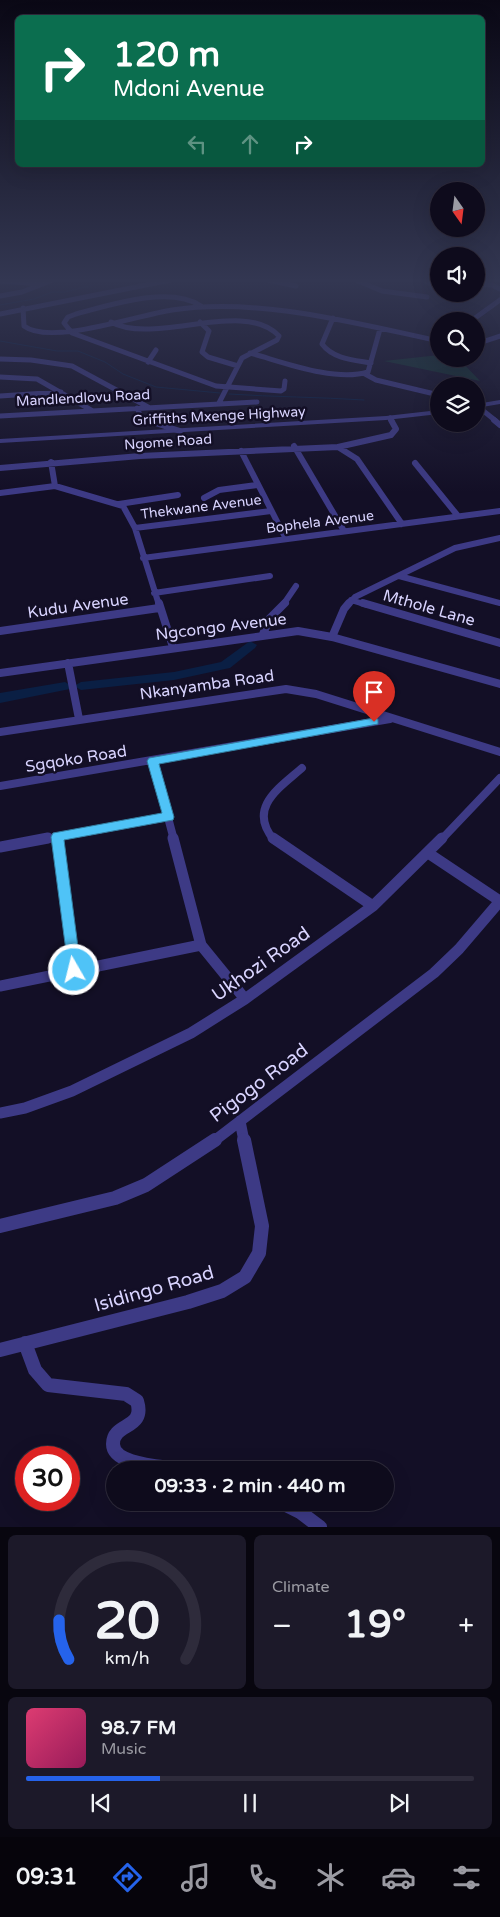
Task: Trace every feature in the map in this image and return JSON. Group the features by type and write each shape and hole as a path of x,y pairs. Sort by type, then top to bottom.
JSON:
{"street":[{"path":"114,349 216,386 281,391 284,389 285,381"},
{"path":"203,349 202,352 208,357 238,366"},
{"path":"219,403 242,358 257,349"},
{"path":"325,349 371,363"},
{"path":"365,374 371,363 375,349"},
{"path":"148,362 156,350"},
{"path":"250,353 338,375 353,376 365,374 376,380 430,393"},
{"path":"0,359 31,360 72,366 148,407"},
{"path":"0,377 30,378 43,382 91,410"},
{"path":"0,396 61,392"},
{"name":"Mandlendlovu Road","path":"0,416 256,402"},
{"path":"485,405 500,402"},
{"path":"137,408 142,419 180,431"},
{"name":"Griffiths Mxenge Highway","path":"0,442 390,418 430,413"},
{"path":"485,413 500,425"},
{"name":"Ngome Road","path":"0,468 51,462 294,446 338,448 391,435 396,429 390,418"},
{"path":"294,446 344,532"},
{"path":"338,448 357,459 402,524"},
{"path":"241,450 257,485 286,539"},
{"path":"51,462 55,486"},
{"path":"415,463 458,516"},
{"path":"204,498 219,490 257,485"},
{"path":"0,493 55,486 119,504 178,495"},
{"path":"119,504 128,512 135,528 154,593 173,646"},
{"name":"Thekwane Avenue","path":"135,528 271,511"},
{"name":"Bophela Avenue","path":"143,558 500,511"},
{"path":"332,637 350,600 455,548 500,538"},
{"path":"154,593 270,576"},
{"path":"399,576 500,603"},
{"path":"263,634 270,618 289,599 296,586"},
{"name":"Mthole Lane","path":"350,600 500,643"},
{"name":"Kudu Avenue","path":"0,631 160,608"},
{"name":"Ngcongo Avenue","path":"0,673 173,646 298,631 332,637 500,684"},
{"path":"68,663 79,719"},
{"name":"Nkanyamba Road","path":"0,732 268,690 286,689 316,694 500,752"},
{"name":"Sgqoko Road","path":"0,786 393,718"},
{"path":"153,761 202,945 245,999"},
{"path":"302,768 268,799 262,816 266,832 273,839 374,906"},
{"name":"Ukhozi Road","path":"0,1114 25,1108 72,1091 190,1033 245,999 374,906 500,778"},
{"path":"0,847 168,817"},
{"path":"57,837 74,970"},
{"path":"428,853 500,901"},
{"name":"Pigogo Road","path":"0,1226 115,1198 146,1185 198,1153 434,973 459,949 500,901"},
{"path":"0,986 202,945"},
{"name":"Isidingo Road","path":"0,1350 188,1302 222,1291 245,1277 259,1253 262,1226 240,1121"},
{"path":"25,1343 35,1370 48,1386 126,1394 137,1401 138,1412 134,1423 123,1428 113,1439 112,1446 116,1454 130,1461"},
{"path":"294,1511 320,1527"}],"green space":[{"path":"430,356 430,367 467,367 476,377 461,377 384,361"}],"waterway":[{"path":"47,349 78,351 105,362 123,374 156,387 220,393"},
{"path":"229,394 364,400"},
{"path":"81,686 174,676 225,665 250,645"},
{"path":"0,698 65,686"}],"route":[{"path":"74,970 62,892 57,837 168,817 153,761 374,722"}]}
